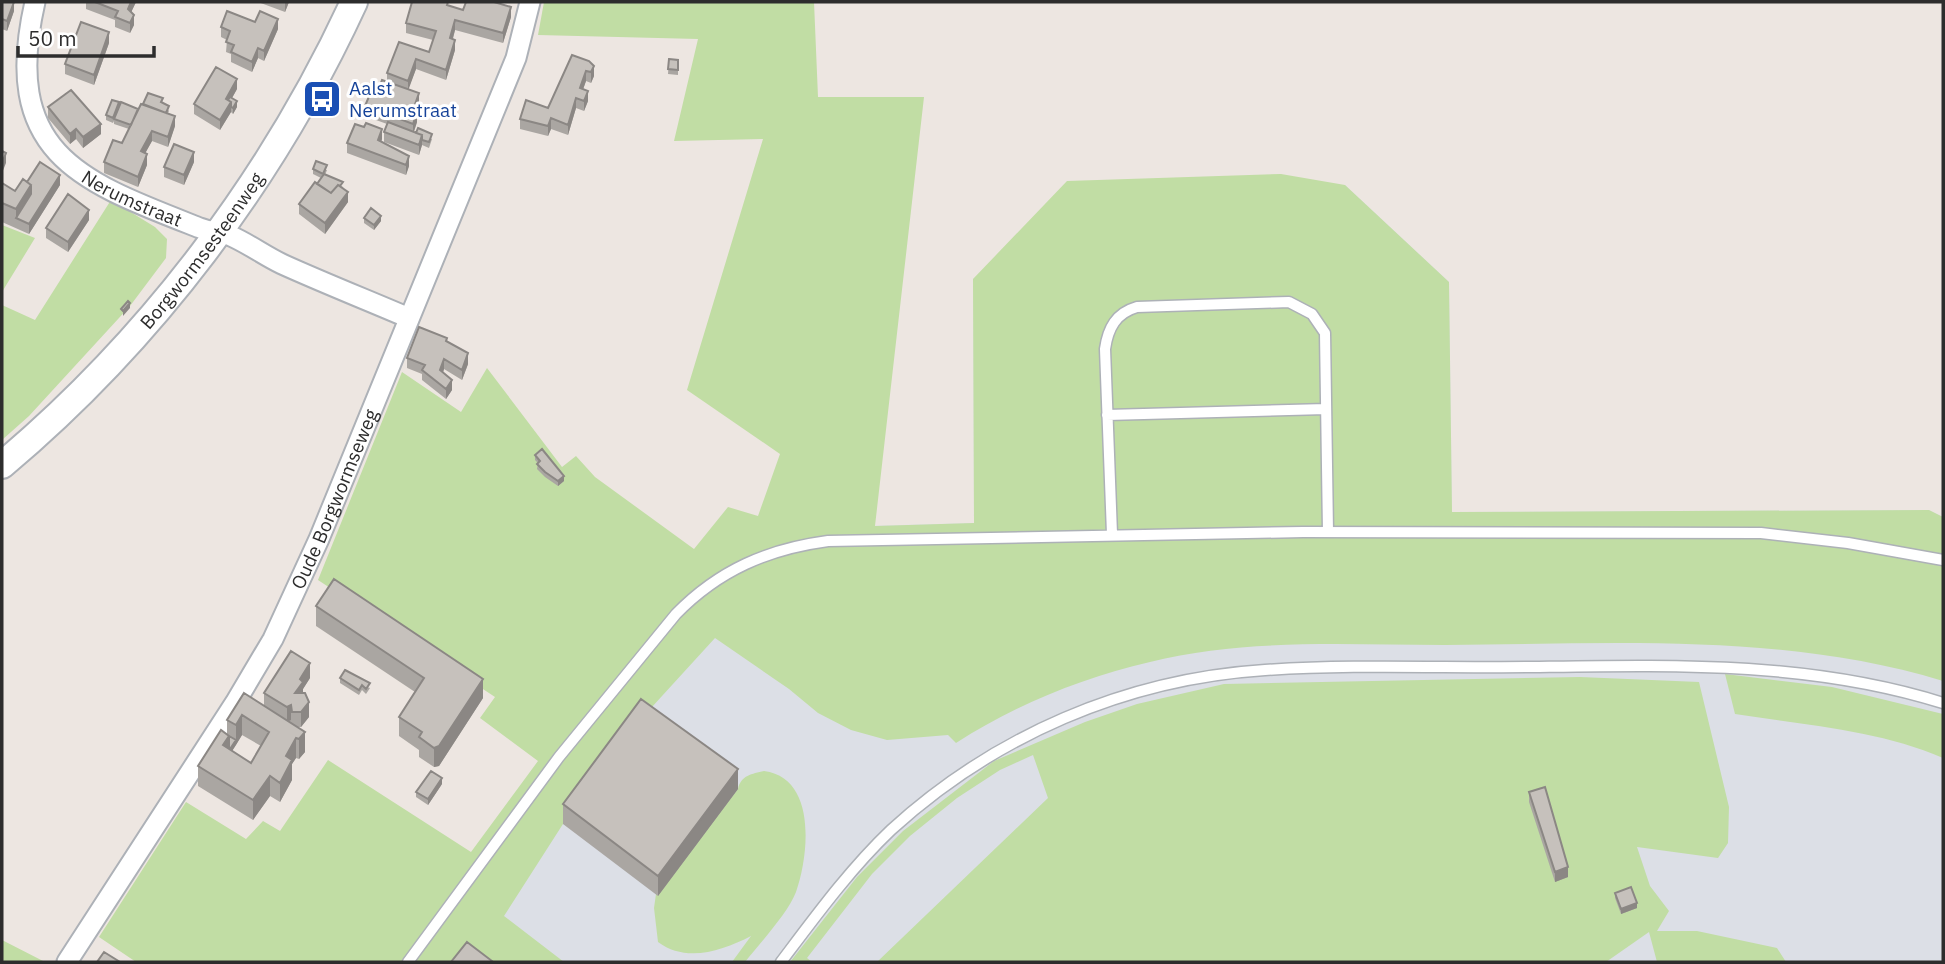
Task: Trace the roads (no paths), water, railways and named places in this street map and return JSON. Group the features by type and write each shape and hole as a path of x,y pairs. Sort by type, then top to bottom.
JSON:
{"main road":[{"name":"Borgwormsesteenweg","path":"2,465 103,370 150,318 218,233 265,165 311,88 354,2"}],"street":[{"name":"Nerumstraat","path":"35,2 20,39 17,94 36,140 60,165 91,183 218,233 409,318"},
{"name":"Oude Borgwormseweg","path":"67,962 235,703 272,639 319,539 516,58 530,2"}],"lane":[{"path":"1112,534 1107,338 1112,323 1137,307 1277,301 1307,310 1322,327 1328,532"},
{"path":"1107,415 1326,409"},
{"path":"408,962 596,710 658,633 713,580 769,553 828,541 1112,534 1761,533 1848,542 1943,560"},
{"path":"781,962 846,879 889,832 968,767 1010,742 1097,704 1177,682 1264,670 1736,667 1827,675 1909,692 1943,703"}],"place":[{"name":"Aalst Nerumstraat","path":"322,99"}]}
